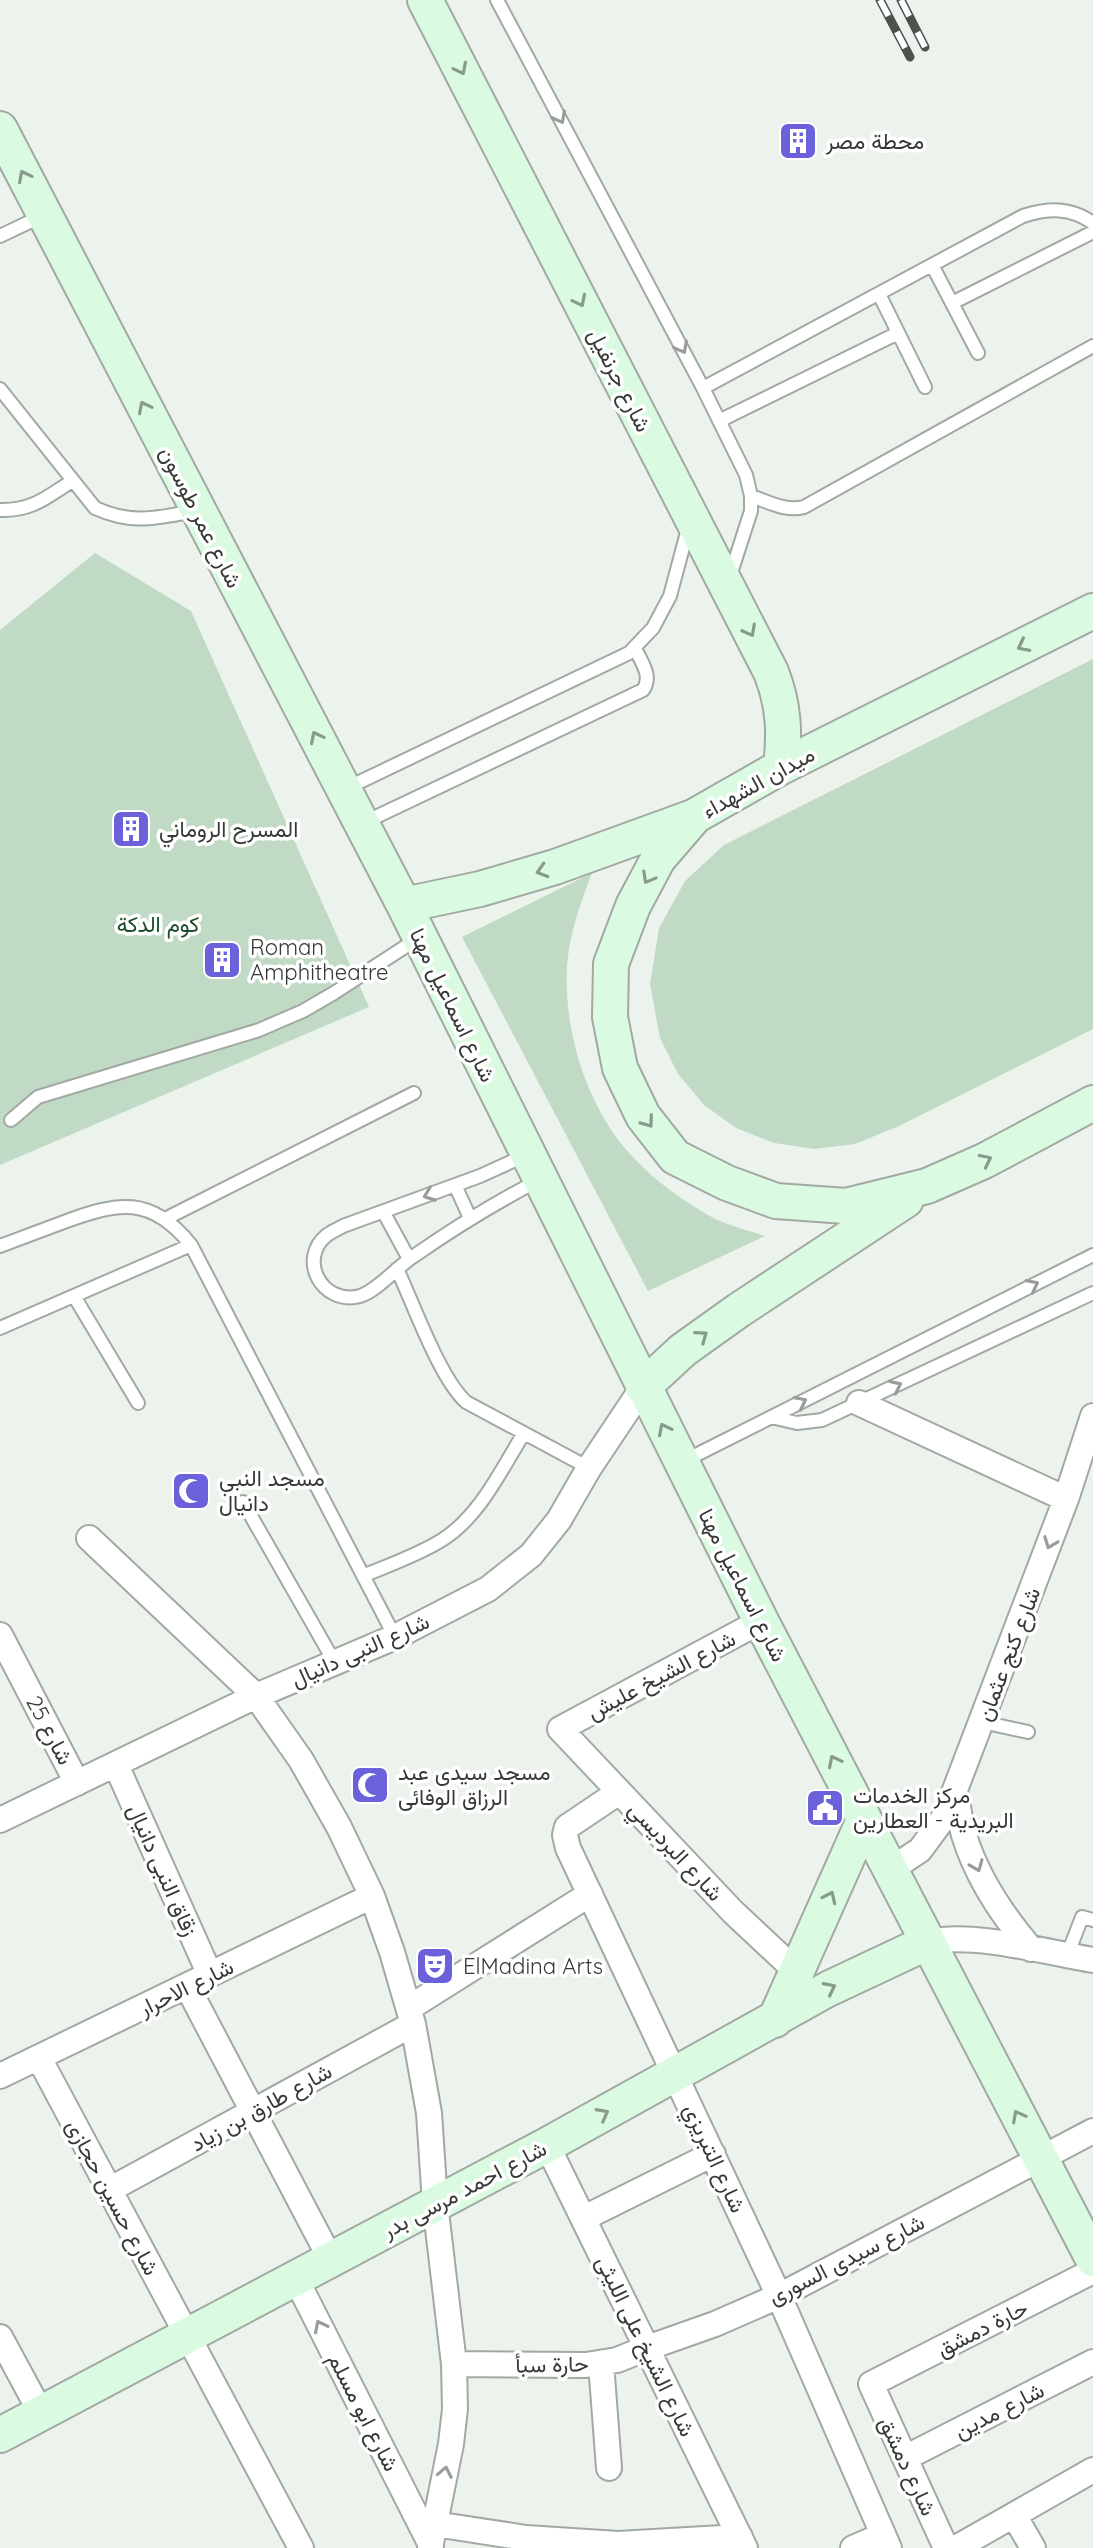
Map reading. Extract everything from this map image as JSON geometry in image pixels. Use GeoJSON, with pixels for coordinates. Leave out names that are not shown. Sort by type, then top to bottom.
{"type":"FeatureCollection","features":[{"type":"Feature","properties":{"kind":"main road","name":"شارع جرنفيل"},"geometry":{"type":"LineString","coordinates":[[425,0],[771,672],[780,696],[784,741],[781,767]]}},
{"type":"Feature","properties":{"kind":"main road","name":"شارع عمر طوسون"},"geometry":{"type":"LineString","coordinates":[[0,129],[404,905]]}},
{"type":"Feature","properties":{"kind":"main road","name":"ميدان الشهداء"},"geometry":{"type":"LineString","coordinates":[[1088,1111],[927,1186],[846,1206],[776,1201],[727,1183],[675,1157],[643,1116],[620,1068],[610,1017],[611,964],[633,906],[658,859],[695,816],[781,767],[1093,611]]}},
{"type":"Feature","properties":{"kind":"main road"},"geometry":{"type":"LineString","coordinates":[[404,905],[480,889],[555,867],[695,816]]}},
{"type":"Feature","properties":{"kind":"main road","name":"شارع اسماعيل مهنا"},"geometry":{"type":"LineString","coordinates":[[404,905],[761,1621],[1091,2255]]}},
{"type":"Feature","properties":{"kind":"main road"},"geometry":{"type":"LineString","coordinates":[[643,1387],[683,1350],[739,1310],[927,1186]]}},
{"type":"Feature","properties":{"kind":"main road"},"geometry":{"type":"LineString","coordinates":[[775,2020],[864,1820]]}},
{"type":"Feature","properties":{"kind":"main road","name":"شارع احمد مرسى بدر"},"geometry":{"type":"LineString","coordinates":[[0,2435],[547,2145],[828,1989],[928,1942]]}},
{"type":"Feature","properties":{"kind":"street","name":"شارع النبى دانيال"},"geometry":{"type":"LineString","coordinates":[[0,1820],[256,1696],[395,1637],[488,1589],[531,1555],[559,1520],[589,1468],[643,1387]]}},
{"type":"Feature","properties":{"kind":"street"},"geometry":{"type":"LineString","coordinates":[[859,1403],[1066,1499]]}},
{"type":"Feature","properties":{"kind":"street","name":"شارع كنج عثمان"},"geometry":{"type":"LineString","coordinates":[[890,1870],[920,1850],[945,1816],[1066,1499],[1093,1416]]}},
{"type":"Feature","properties":{"kind":"street"},"geometry":{"type":"LineString","coordinates":[[89,1538],[256,1696],[301,1760],[339,1827],[372,1896],[392,1952],[411,2016],[429,2113],[435,2203],[454,2364],[455,2409],[432,2539],[526,2538],[618,2546],[742,2543]]}},
{"type":"Feature","properties":{"kind":"street","name":"شارع الشيخ عليش"},"geometry":{"type":"LineString","coordinates":[[560,1729],[761,1621]]}},
{"type":"Feature","properties":{"kind":"street","name":"شارع 25"},"geometry":{"type":"LineString","coordinates":[[0,1635],[77,1783]]}},
{"type":"Feature","properties":{"kind":"street","name":"شارع البرديسي"},"geometry":{"type":"LineString","coordinates":[[560,1729],[733,1912],[795,1970]]}},
{"type":"Feature","properties":{"kind":"street","name":"زقاق النبى دانيال"},"geometry":{"type":"LineString","coordinates":[[116,1765],[210,1975]]}},
{"type":"Feature","properties":{"kind":"street"},"geometry":{"type":"LineString","coordinates":[[955,1791],[964,1835],[980,1876],[1003,1915],[1031,1949]]}},
{"type":"Feature","properties":{"kind":"street","name":"شارع التبريزي"},"geometry":{"type":"LineString","coordinates":[[619,1792],[567,1827],[568,1848],[779,2296],[886,2541]]}},
{"type":"Feature","properties":{"kind":"street","name":"شارع طارق بن زياد"},"geometry":{"type":"LineString","coordinates":[[109,2190],[253,2111],[411,2016],[590,1894]]}},
{"type":"Feature","properties":{"kind":"street","name":"شارع الاحرار"},"geometry":{"type":"LineString","coordinates":[[0,2076],[372,1896]]}},
{"type":"Feature","properties":{"kind":"street"},"geometry":{"type":"LineString","coordinates":[[928,1942],[956,1938],[1093,1961]]}},
{"type":"Feature","properties":{"kind":"street"},"geometry":{"type":"LineString","coordinates":[[187,1986],[331,2260]]}},
{"type":"Feature","properties":{"kind":"street","name":"شارع حسين حجازى"},"geometry":{"type":"LineString","coordinates":[[39,2058],[301,2548]]}},
{"type":"Feature","properties":{"kind":"street","name":"شارع سيدى السورى"},"geometry":{"type":"LineString","coordinates":[[647,2348],[715,2324],[779,2296],[1093,2131]]}},
{"type":"Feature","properties":{"kind":"street","name":"شارع الشيخ على الليثى"},"geometry":{"type":"LineString","coordinates":[[547,2145],[742,2543]]}},
{"type":"Feature","properties":{"kind":"street"},"geometry":{"type":"LineString","coordinates":[[584,2218],[713,2154]]}},
{"type":"Feature","properties":{"kind":"street","name":"حارة دمشق"},"geometry":{"type":"LineString","coordinates":[[871,2384],[1091,2255]]}},
{"type":"Feature","properties":{"kind":"street","name":"شارع ابو مسلم"},"geometry":{"type":"LineString","coordinates":[[296,2279],[432,2539]]}},
{"type":"Feature","properties":{"kind":"street"},"geometry":{"type":"LineString","coordinates":[[0,2337],[41,2413]]}},
{"type":"Feature","properties":{"kind":"street","name":"حارة سبأ"},"geometry":{"type":"LineString","coordinates":[[454,2364],[586,2365],[647,2348]]}},
{"type":"Feature","properties":{"kind":"street","name":"شارع مدين"},"geometry":{"type":"LineString","coordinates":[[905,2458],[1093,2362]]}},
{"type":"Feature","properties":{"kind":"street"},"geometry":{"type":"LineString","coordinates":[[601,2363],[609,2468]]}},
{"type":"Feature","properties":{"kind":"street","name":"شارع دمشق"},"geometry":{"type":"LineString","coordinates":[[871,2384],[946,2548]]}},
{"type":"Feature","properties":{"kind":"street"},"geometry":{"type":"LineString","coordinates":[[956,2548],[1093,2470]]}},
{"type":"Feature","properties":{"kind":"street"},"geometry":{"type":"LineString","coordinates":[[1014,2515],[1033,2548]]}},
{"type":"Feature","properties":{"kind":"street"},"geometry":{"type":"LineString","coordinates":[[853,2548],[886,2541]]}},
{"type":"Feature","properties":{"kind":"lane"},"geometry":{"type":"LineString","coordinates":[[497,0],[746,475],[751,511],[726,587]]}},
{"type":"Feature","properties":{"kind":"lane"},"geometry":{"type":"LineString","coordinates":[[703,388],[1023,216],[1044,210],[1064,210],[1093,223]]}},
{"type":"Feature","properties":{"kind":"lane"},"geometry":{"type":"LineString","coordinates":[[0,236],[44,215]]}},
{"type":"Feature","properties":{"kind":"lane"},"geometry":{"type":"LineString","coordinates":[[952,303],[1093,232]]}},
{"type":"Feature","properties":{"kind":"lane"},"geometry":{"type":"LineString","coordinates":[[932,265],[978,353]]}},
{"type":"Feature","properties":{"kind":"lane"},"geometry":{"type":"LineString","coordinates":[[879,294],[925,387]]}},
{"type":"Feature","properties":{"kind":"lane"},"geometry":{"type":"LineString","coordinates":[[719,421],[898,333]]}},
{"type":"Feature","properties":{"kind":"lane"},"geometry":{"type":"LineString","coordinates":[[751,496],[786,508],[804,507],[1093,346]]}},
{"type":"Feature","properties":{"kind":"lane"},"geometry":{"type":"LineString","coordinates":[[0,389],[95,508],[130,520],[198,511]]}},
{"type":"Feature","properties":{"kind":"lane"},"geometry":{"type":"LineString","coordinates":[[0,510],[18,511],[37,504],[72,481]]}},
{"type":"Feature","properties":{"kind":"lane"},"geometry":{"type":"LineString","coordinates":[[343,790],[629,653],[653,628],[670,596],[691,518]]}},
{"type":"Feature","properties":{"kind":"lane"},"geometry":{"type":"LineString","coordinates":[[361,824],[643,690],[648,684],[648,675],[635,648]]}},
{"type":"Feature","properties":{"kind":"lane"},"geometry":{"type":"LineString","coordinates":[[11,1120],[38,1097],[259,1030],[303,1011],[419,937]]}},
{"type":"Feature","properties":{"kind":"lane"},"geometry":{"type":"LineString","coordinates":[[165,1219],[414,1093]]}},
{"type":"Feature","properties":{"kind":"lane"},"geometry":{"type":"LineString","coordinates":[[534,1167],[362,1296],[342,1298],[325,1289],[315,1272],[315,1252],[326,1236],[343,1226],[455,1185],[534,1167]]}},
{"type":"Feature","properties":{"kind":"lane"},"geometry":{"type":"LineString","coordinates":[[455,1185],[470,1218]]}},
{"type":"Feature","properties":{"kind":"lane"},"geometry":{"type":"LineString","coordinates":[[0,1246],[98,1210],[121,1206],[144,1209],[179,1230],[191,1245],[395,1637]]}},
{"type":"Feature","properties":{"kind":"lane"},"geometry":{"type":"LineString","coordinates":[[384,1213],[409,1259]]}},
{"type":"Feature","properties":{"kind":"lane"},"geometry":{"type":"LineString","coordinates":[[0,1328],[191,1245]]}},
{"type":"Feature","properties":{"kind":"lane"},"geometry":{"type":"LineString","coordinates":[[681,1462],[1093,1255]]}},
{"type":"Feature","properties":{"kind":"lane"},"geometry":{"type":"LineString","coordinates":[[397,1269],[451,1386],[466,1402],[589,1468]]}},
{"type":"Feature","properties":{"kind":"lane"},"geometry":{"type":"LineString","coordinates":[[771,1417],[797,1423],[822,1420],[1093,1293]]}},
{"type":"Feature","properties":{"kind":"lane"},"geometry":{"type":"LineString","coordinates":[[74,1296],[138,1403]]}},
{"type":"Feature","properties":{"kind":"lane"},"geometry":{"type":"LineString","coordinates":[[363,1576],[442,1540],[463,1523],[480,1503],[524,1433]]}},
{"type":"Feature","properties":{"kind":"lane"},"geometry":{"type":"LineString","coordinates":[[243,1502],[335,1663]]}},
{"type":"Feature","properties":{"kind":"lane"},"geometry":{"type":"LineString","coordinates":[[982,1722],[1028,1732]]}},
{"type":"Feature","properties":{"kind":"lane"},"geometry":{"type":"LineString","coordinates":[[1067,1956],[1082,1917],[1093,1920]]}},
{"type":"Feature","properties":{"kind":"green space","name":"كوم الدكة"},"geometry":{"type":"Polygon","coordinates":[[[95,553],[191,611],[369,1007],[0,1165],[0,630],[95,553]]]}},
{"type":"Feature","properties":{"kind":"green space"},"geometry":{"type":"Polygon","coordinates":[[[1093,659],[1093,1029],[899,1126],[855,1144],[814,1149],[774,1143],[736,1128],[704,1105],[678,1074],[660,1038],[650,984],[659,928],[685,881],[724,845],[1093,659]]]}},
{"type":"Feature","properties":{"kind":"green space"},"geometry":{"type":"Polygon","coordinates":[[[592,873],[570,943],[567,990],[573,1038],[597,1106],[623,1146],[662,1184],[715,1219],[765,1236],[648,1291],[462,937],[592,873]]]}},
{"type":"Feature","properties":{"kind":"railway"},"geometry":{"type":"LineString","coordinates":[[880,0],[910,57]]}},
{"type":"Feature","properties":{"kind":"railway"},"geometry":{"type":"LineString","coordinates":[[901,0],[925,47]]}},
{"type":"Feature","properties":{"kind":"place","name":"محطة مصر"},"geometry":{"type":"Point","coordinates":[798,141]}},
{"type":"Feature","properties":{"kind":"place","name":"المسرح الروماني"},"geometry":{"type":"Point","coordinates":[131,829]}},
{"type":"Feature","properties":{"kind":"place","name":"Roman Amphitheatre"},"geometry":{"type":"Point","coordinates":[222,960]}},
{"type":"Feature","properties":{"kind":"place","name":"مسجد النبي دانيال"},"geometry":{"type":"Point","coordinates":[191,1491]}},
{"type":"Feature","properties":{"kind":"place","name":"مسجد سيدى عبد الرزاق الوفائى"},"geometry":{"type":"Point","coordinates":[370,1785]}},
{"type":"Feature","properties":{"kind":"place","name":"مركز الخدمات البريدية - العطارين"},"geometry":{"type":"Point","coordinates":[825,1808]}},
{"type":"Feature","properties":{"kind":"place","name":"ElMadina Arts"},"geometry":{"type":"Point","coordinates":[435,1966]}}]}
